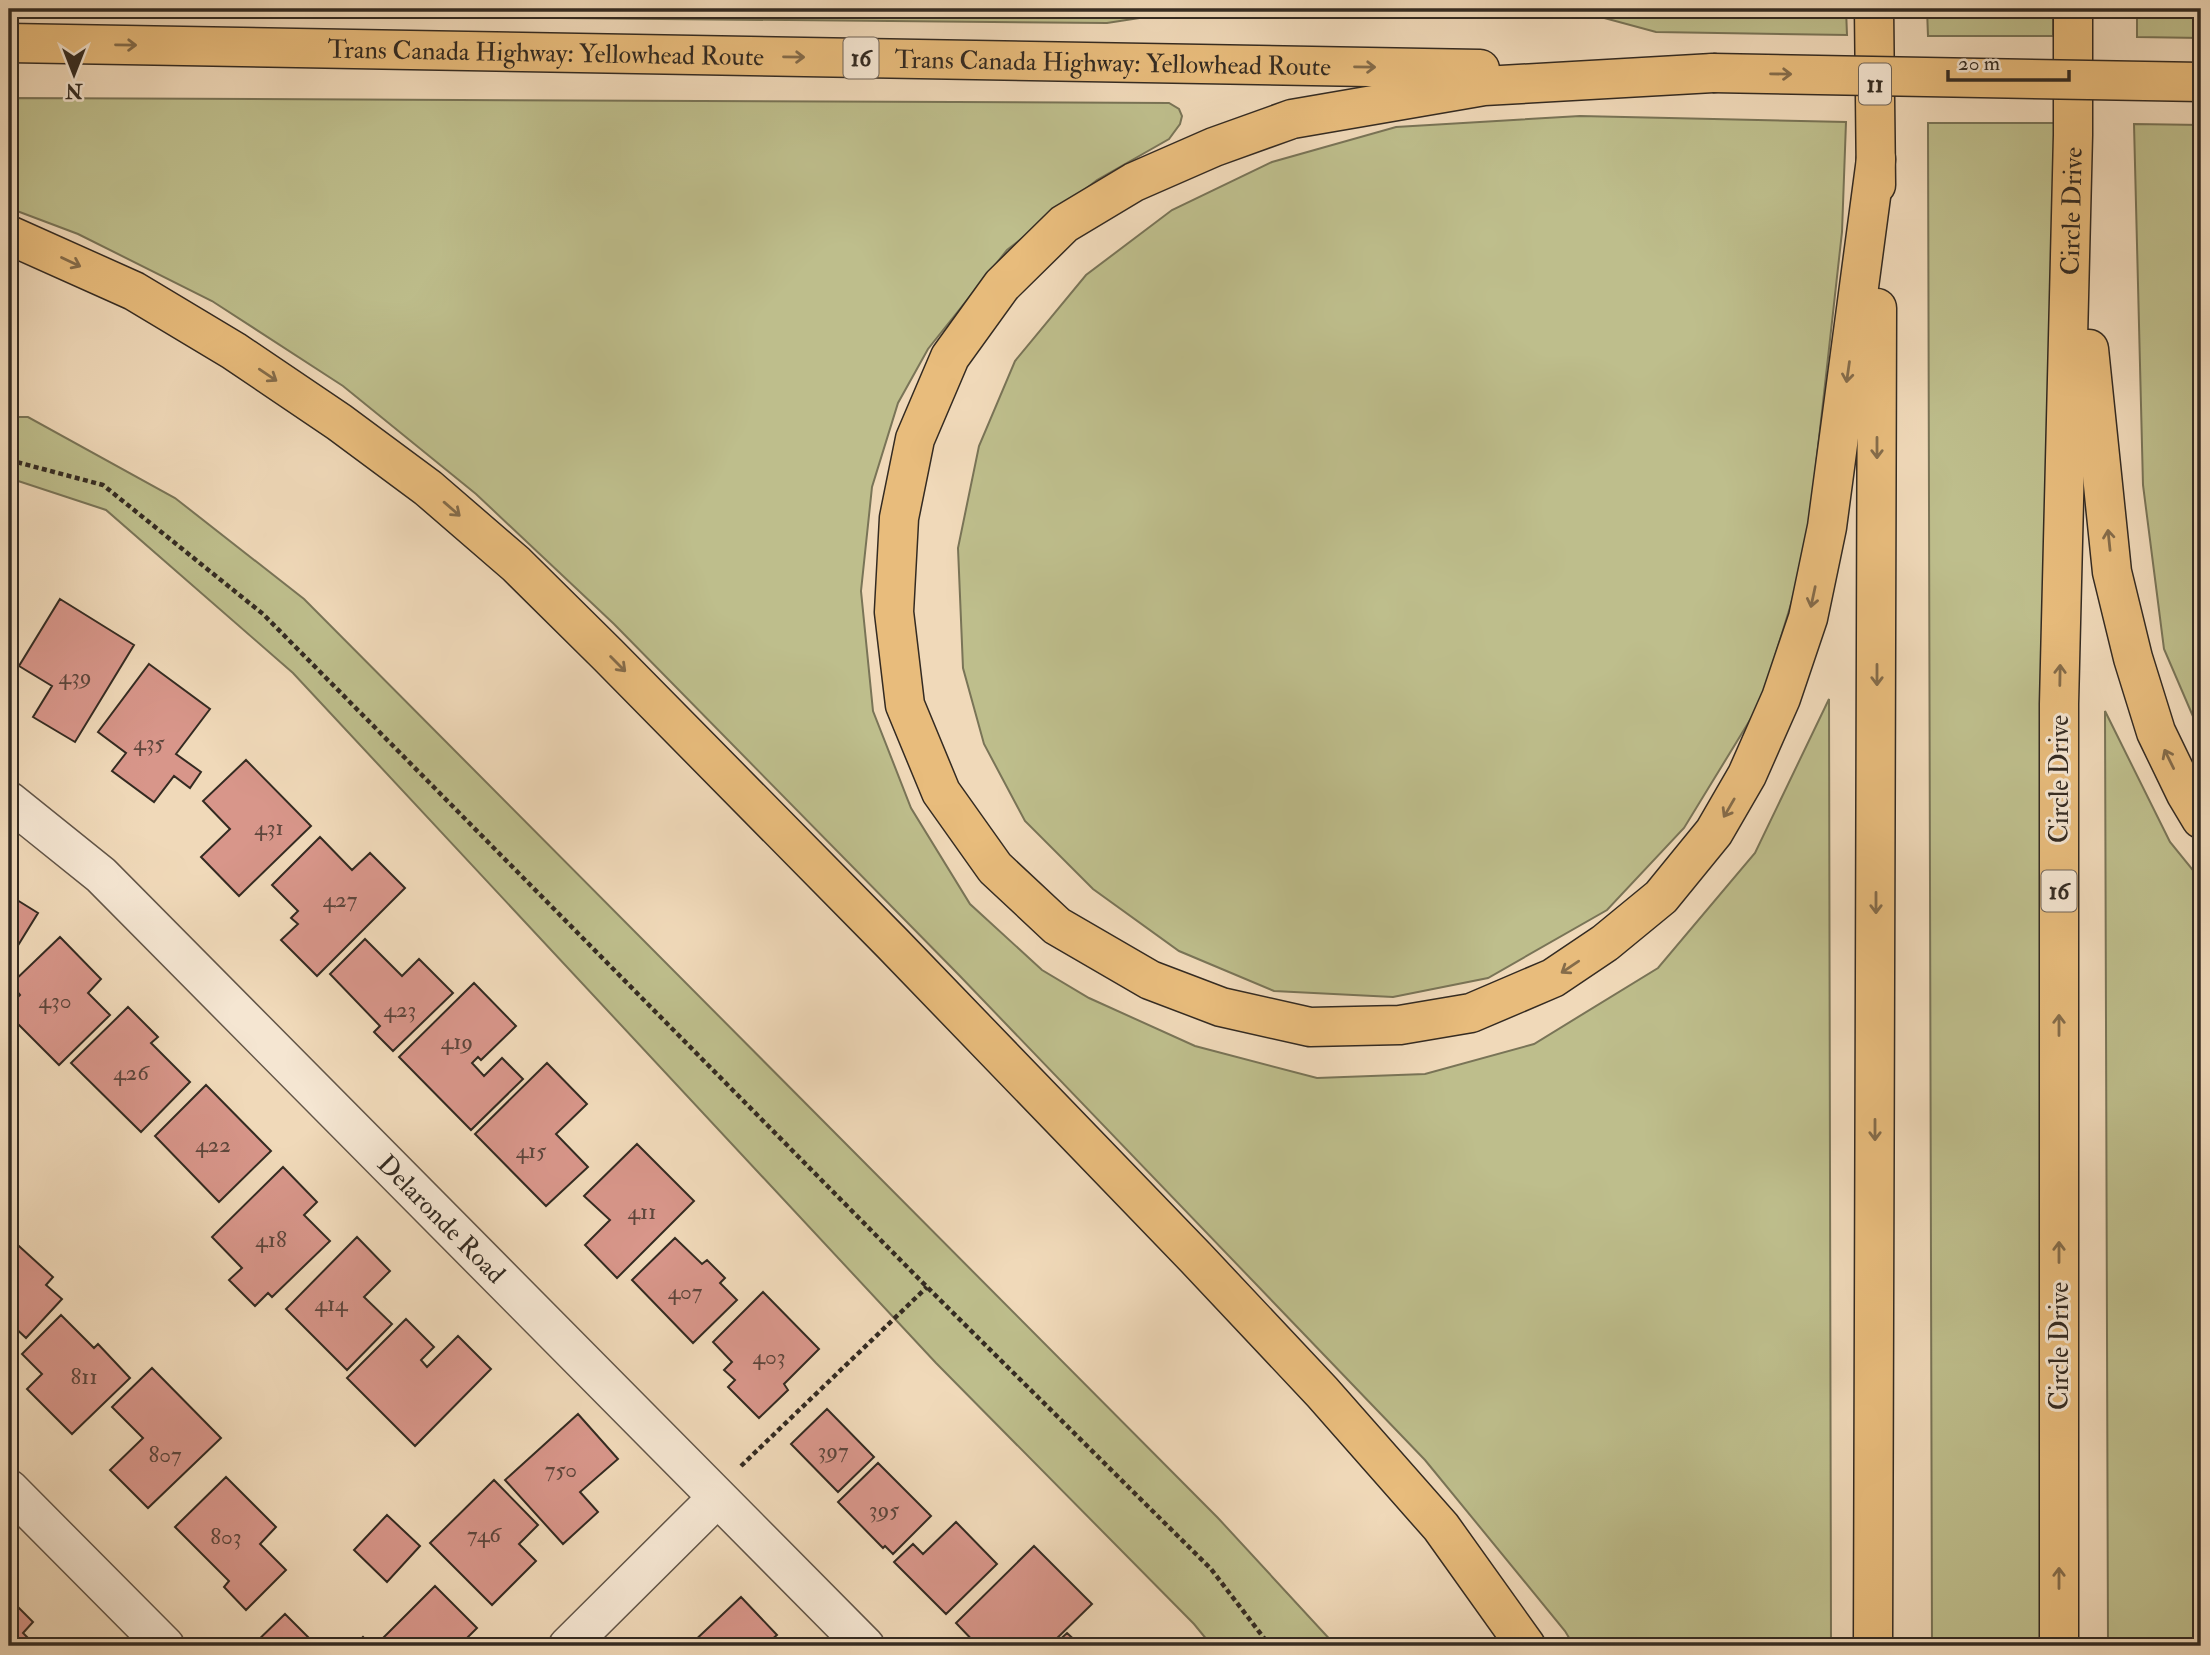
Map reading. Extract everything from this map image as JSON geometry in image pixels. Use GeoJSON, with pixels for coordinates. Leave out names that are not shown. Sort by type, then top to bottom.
{"type":"FeatureCollection","features":[{"type":"Feature","properties":{"kind":"highway","name":"11"},"geometry":{"type":"LineString","coordinates":[[1874,9],[1876,159]]}},
{"type":"Feature","properties":{"kind":"highway","name":"Circle Drive"},"geometry":{"type":"LineString","coordinates":[[2059,1646],[2059,704],[2073,135],[2073,9]]}},
{"type":"Feature","properties":{"kind":"highway","name":"Trans Canada Highway: Yellowhead Route"},"geometry":{"type":"LineString","coordinates":[[9,43],[1713,73]]}},
{"type":"Feature","properties":{"kind":"highway"},"geometry":{"type":"LineString","coordinates":[[1713,73],[1484,86],[1292,118],[1214,147],[1134,182],[1064,224],[1003,285],[950,357],[915,439],[899,519],[894,611],[905,705],[942,792],[995,869],[1057,926],[1150,980],[1222,1007],[1310,1027],[1400,1025],[1472,1013],[1553,978],[1605,943],[1661,897],[1714,832],[1747,775],[1781,698],[1808,618],[1828,527],[1876,159]]}},
{"type":"Feature","properties":{"kind":"highway","name":"16"},"geometry":{"type":"LineString","coordinates":[[1713,73],[2201,82]]}},
{"type":"Feature","properties":{"kind":"highway"},"geometry":{"type":"LineString","coordinates":[[2073,135],[2091,376],[2112,572],[2133,658],[2156,732],[2201,819]]}},
{"type":"Feature","properties":{"kind":"highway"},"geometry":{"type":"LineString","coordinates":[[1873,1646],[1876,159]]}},
{"type":"Feature","properties":{"kind":"highway"},"geometry":{"type":"LineString","coordinates":[[9,234],[134,291],[234,351],[339,422],[428,488],[516,564],[892,943],[1322,1392],[1441,1527],[1526,1646]]}},
{"type":"Feature","properties":{"kind":"street","name":"Delaronde Road"},"geometry":{"type":"LineString","coordinates":[[9,801],[102,874],[865,1646]]}},
{"type":"Feature","properties":{"kind":"street"},"geometry":{"type":"LineString","coordinates":[[9,1489],[165,1646]]}},
{"type":"Feature","properties":{"kind":"street"},"geometry":{"type":"LineString","coordinates":[[568,1646],[717,1498]]}},
{"type":"Feature","properties":{"kind":"path"},"geometry":{"type":"LineString","coordinates":[[9,460],[103,485],[264,614],[927,1287],[1211,1569],[1270,1646]]}},
{"type":"Feature","properties":{"kind":"path"},"geometry":{"type":"LineString","coordinates":[[743,1463],[927,1287]]}},
{"type":"Feature","properties":{"kind":"green space"},"geometry":{"type":"Polygon","coordinates":[[[9,9],[1198,9],[1107,23],[9,13],[9,9]]]}},
{"type":"Feature","properties":{"kind":"green space"},"geometry":{"type":"Polygon","coordinates":[[[1571,9],[1846,9],[1847,35],[1656,32],[1571,9]]]}},
{"type":"Feature","properties":{"kind":"green space"},"geometry":{"type":"Polygon","coordinates":[[[1927,9],[2053,9],[2053,36],[1928,36],[1927,9]]]}},
{"type":"Feature","properties":{"kind":"green space"},"geometry":{"type":"Polygon","coordinates":[[[2137,9],[2201,9],[2201,38],[2137,37],[2137,9]]]}},
{"type":"Feature","properties":{"kind":"green space"},"geometry":{"type":"Polygon","coordinates":[[[9,98],[1169,103],[1179,109],[1182,116],[1180,124],[1169,139],[1097,180],[1007,250],[928,349],[898,403],[872,487],[861,591],[873,711],[911,808],[970,904],[1042,970],[1089,998],[1195,1046],[1317,1078],[1425,1074],[1534,1044],[1658,968],[1755,853],[1829,699],[1831,1646],[1574,1646],[1565,1631],[1425,1460],[958,974],[614,624],[476,494],[343,386],[212,301],[78,234],[9,208],[9,98]]]}},
{"type":"Feature","properties":{"kind":"green space"},"geometry":{"type":"Polygon","coordinates":[[[1580,116],[1846,122],[1842,232],[1806,555],[1761,702],[1684,828],[1607,910],[1488,978],[1393,997],[1274,991],[1179,951],[1093,889],[1025,821],[984,744],[963,668],[958,548],[979,446],[1015,361],[1086,275],[1172,210],[1272,162],[1396,127],[1580,116]]]}},
{"type":"Feature","properties":{"kind":"green space"},"geometry":{"type":"Polygon","coordinates":[[[1928,123],[2055,123],[2047,1646],[1932,1646],[1928,123]]]}},
{"type":"Feature","properties":{"kind":"green space"},"geometry":{"type":"Polygon","coordinates":[[[2134,124],[2201,125],[2201,735],[2164,649],[2143,485],[2134,124]]]}},
{"type":"Feature","properties":{"kind":"green space"},"geometry":{"type":"Polygon","coordinates":[[[9,417],[28,417],[175,498],[304,599],[1218,1518],[1336,1646],[1212,1646],[1194,1624],[936,1363],[293,673],[106,510],[9,478],[9,417]]]}},
{"type":"Feature","properties":{"kind":"green space"},"geometry":{"type":"Polygon","coordinates":[[[2105,711],[2170,842],[2201,880],[2201,1646],[2108,1646],[2105,711]]]}},
{"type":"Feature","properties":{"kind":"building"},"geometry":{"type":"Polygon","coordinates":[[[60,599],[134,645],[75,742],[33,717],[52,686],[19,666],[60,599]]]}},
{"type":"Feature","properties":{"kind":"building"},"geometry":{"type":"Polygon","coordinates":[[[149,664],[210,709],[176,754],[201,772],[190,788],[174,776],[154,802],[112,771],[126,753],[98,732],[149,664]]]}},
{"type":"Feature","properties":{"kind":"building"},"geometry":{"type":"Polygon","coordinates":[[[246,760],[311,826],[239,896],[201,857],[230,829],[203,801],[246,760]]]}},
{"type":"Feature","properties":{"kind":"building"},"geometry":{"type":"Polygon","coordinates":[[[320,837],[352,870],[370,853],[405,888],[317,976],[281,940],[298,924],[291,918],[298,911],[272,885],[320,837]]]}},
{"type":"Feature","properties":{"kind":"building"},"geometry":{"type":"Polygon","coordinates":[[[9,895],[38,913],[9,960],[9,895]]]}},
{"type":"Feature","properties":{"kind":"building"},"geometry":{"type":"Polygon","coordinates":[[[60,937],[101,979],[88,993],[110,1015],[59,1065],[9,1015],[9,1006],[20,995],[11,984],[60,937]]]}},
{"type":"Feature","properties":{"kind":"building"},"geometry":{"type":"Polygon","coordinates":[[[365,939],[402,976],[419,959],[453,993],[393,1051],[374,1032],[380,1026],[330,974],[365,939]]]}},
{"type":"Feature","properties":{"kind":"building"},"geometry":{"type":"Polygon","coordinates":[[[474,983],[516,1026],[481,1060],[478,1057],[472,1063],[484,1076],[502,1058],[523,1079],[471,1130],[399,1057],[474,983]]]}},
{"type":"Feature","properties":{"kind":"building"},"geometry":{"type":"Polygon","coordinates":[[[128,1007],[158,1037],[151,1043],[190,1082],[141,1132],[71,1063],[128,1007]]]}},
{"type":"Feature","properties":{"kind":"building"},"geometry":{"type":"Polygon","coordinates":[[[547,1063],[587,1104],[556,1134],[588,1167],[546,1206],[475,1134],[547,1063]]]}},
{"type":"Feature","properties":{"kind":"building"},"geometry":{"type":"Polygon","coordinates":[[[206,1085],[271,1151],[219,1202],[155,1136],[206,1085]]]}},
{"type":"Feature","properties":{"kind":"building"},"geometry":{"type":"Polygon","coordinates":[[[637,1144],[694,1201],[617,1278],[585,1245],[610,1220],[584,1196],[637,1144]]]}},
{"type":"Feature","properties":{"kind":"building"},"geometry":{"type":"Polygon","coordinates":[[[283,1167],[317,1202],[304,1215],[330,1241],[272,1297],[268,1293],[255,1306],[229,1280],[242,1268],[212,1237],[283,1167]]]}},
{"type":"Feature","properties":{"kind":"building"},"geometry":{"type":"Polygon","coordinates":[[[9,1237],[53,1277],[46,1285],[62,1299],[26,1338],[9,1322],[9,1237]]]}},
{"type":"Feature","properties":{"kind":"building"},"geometry":{"type":"Polygon","coordinates":[[[357,1237],[390,1271],[364,1297],[392,1324],[347,1370],[286,1309],[357,1237]]]}},
{"type":"Feature","properties":{"kind":"building"},"geometry":{"type":"Polygon","coordinates":[[[675,1238],[702,1264],[707,1260],[725,1278],[720,1283],[737,1300],[693,1343],[632,1280],[675,1238]]]}},
{"type":"Feature","properties":{"kind":"building"},"geometry":{"type":"Polygon","coordinates":[[[763,1292],[819,1349],[784,1384],[788,1390],[759,1418],[728,1387],[735,1380],[724,1370],[732,1362],[713,1342],[763,1292]]]}},
{"type":"Feature","properties":{"kind":"building"},"geometry":{"type":"Polygon","coordinates":[[[61,1315],[94,1348],[98,1344],[130,1378],[72,1434],[27,1389],[42,1374],[22,1354],[61,1315]]]}},
{"type":"Feature","properties":{"kind":"building"},"geometry":{"type":"Polygon","coordinates":[[[406,1319],[434,1347],[421,1360],[427,1367],[458,1336],[491,1369],[415,1446],[347,1378],[406,1319]]]}},
{"type":"Feature","properties":{"kind":"building"},"geometry":{"type":"Polygon","coordinates":[[[152,1368],[221,1438],[148,1508],[110,1470],[143,1438],[112,1407],[152,1368]]]}},
{"type":"Feature","properties":{"kind":"building"},"geometry":{"type":"Polygon","coordinates":[[[827,1409],[874,1457],[838,1492],[791,1444],[827,1409]]]}},
{"type":"Feature","properties":{"kind":"building"},"geometry":{"type":"Polygon","coordinates":[[[578,1414],[618,1459],[580,1492],[598,1512],[563,1544],[505,1480],[578,1414]]]}},
{"type":"Feature","properties":{"kind":"building"},"geometry":{"type":"Polygon","coordinates":[[[878,1463],[931,1516],[893,1554],[885,1546],[883,1548],[838,1502],[878,1463]]]}},
{"type":"Feature","properties":{"kind":"building"},"geometry":{"type":"Polygon","coordinates":[[[226,1477],[276,1527],[260,1544],[286,1570],[246,1610],[224,1587],[229,1581],[175,1527],[226,1477]]]}},
{"type":"Feature","properties":{"kind":"building"},"geometry":{"type":"Polygon","coordinates":[[[494,1480],[538,1525],[519,1544],[536,1561],[492,1605],[430,1543],[494,1480]]]}},
{"type":"Feature","properties":{"kind":"building"},"geometry":{"type":"Polygon","coordinates":[[[387,1515],[420,1546],[387,1582],[354,1550],[387,1515]]]}},
{"type":"Feature","properties":{"kind":"building"},"geometry":{"type":"Polygon","coordinates":[[[956,1522],[997,1564],[946,1614],[894,1562],[913,1544],[923,1554],[956,1522]]]}},
{"type":"Feature","properties":{"kind":"building"},"geometry":{"type":"Polygon","coordinates":[[[1034,1546],[1092,1604],[1049,1646],[978,1646],[956,1623],[1034,1546]]]}},
{"type":"Feature","properties":{"kind":"building"},"geometry":{"type":"Polygon","coordinates":[[[435,1586],[477,1628],[459,1646],[383,1646],[379,1642],[435,1586]]]}},
{"type":"Feature","properties":{"kind":"building"},"geometry":{"type":"Polygon","coordinates":[[[741,1597],[777,1635],[764,1646],[689,1646],[741,1597]]]}},
{"type":"Feature","properties":{"kind":"building"},"geometry":{"type":"Polygon","coordinates":[[[9,1598],[33,1622],[23,1633],[36,1646],[9,1646],[9,1598]]]}},
{"type":"Feature","properties":{"kind":"building"},"geometry":{"type":"Polygon","coordinates":[[[285,1614],[317,1646],[252,1646],[285,1614]]]}},
{"type":"Feature","properties":{"kind":"building"},"geometry":{"type":"Polygon","coordinates":[[[1067,1633],[1081,1646],[1053,1646],[1067,1633]]]}},
{"type":"Feature","properties":{"kind":"building"},"geometry":{"type":"Polygon","coordinates":[[[363,1637],[372,1646],[354,1646],[363,1637]]]}}]}
